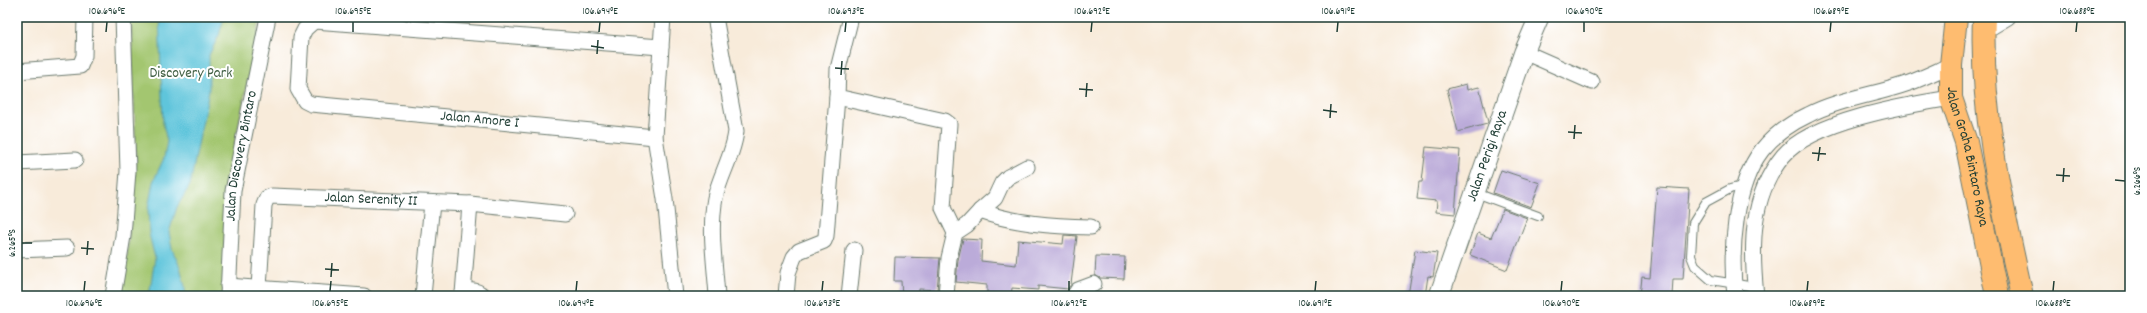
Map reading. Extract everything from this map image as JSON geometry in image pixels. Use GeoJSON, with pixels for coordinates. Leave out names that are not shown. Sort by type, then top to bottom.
{"type":"FeatureCollection","features":[{"type":"Feature","properties":{"kind":"main road","name":"Jalan Graha Bintaro Raya"},"geometry":{"type":"LineString","coordinates":[[1956,17],[1951,65],[1951,98],[1966,142],[1997,296]]}},
{"type":"Feature","properties":{"kind":"main road","name":"Jalan Graha Bintaro Raya"},"geometry":{"type":"LineString","coordinates":[[1984,25],[1986,96],[2006,221],[2022,296]]}},
{"type":"Feature","properties":{"kind":"street"},"geometry":{"type":"LineString","coordinates":[[17,71],[80,66],[84,56],[84,17]]}},
{"type":"Feature","properties":{"kind":"street"},"geometry":{"type":"LineString","coordinates":[[113,296],[123,236],[128,171],[123,17]]}},
{"type":"Feature","properties":{"kind":"street","name":"Jalan Discovery Bintaro"},"geometry":{"type":"LineString","coordinates":[[228,291],[233,191],[268,17]]}},
{"type":"Feature","properties":{"kind":"street"},"geometry":{"type":"LineString","coordinates":[[663,17],[655,137],[665,199],[675,296]]}},
{"type":"Feature","properties":{"kind":"street"},"geometry":{"type":"LineString","coordinates":[[716,17],[736,131],[735,141],[720,177],[713,217],[717,296]]}},
{"type":"Feature","properties":{"kind":"street"},"geometry":{"type":"LineString","coordinates":[[786,296],[788,273],[794,257],[799,251],[824,241],[826,236],[838,69],[851,17]]}},
{"type":"Feature","properties":{"kind":"street","name":"Jalan Perigi Raya"},"geometry":{"type":"LineString","coordinates":[[1439,296],[1524,52],[1539,17]]}},
{"type":"Feature","properties":{"kind":"street"},"geometry":{"type":"LineString","coordinates":[[1984,25],[2008,17]]}},
{"type":"Feature","properties":{"kind":"street"},"geometry":{"type":"LineString","coordinates":[[314,19],[661,47]]}},
{"type":"Feature","properties":{"kind":"street","name":"Jalan Amore I"},"geometry":{"type":"LineString","coordinates":[[314,19],[305,29],[301,37],[298,89],[305,101],[311,104],[340,108],[655,137]]}},
{"type":"Feature","properties":{"kind":"street"},"geometry":{"type":"LineString","coordinates":[[1524,52],[1592,82]]}},
{"type":"Feature","properties":{"kind":"street"},"geometry":{"type":"LineString","coordinates":[[1735,291],[1734,227],[1745,185],[1762,150],[1788,126],[1808,114],[1844,101],[1909,83],[1951,65]]}},
{"type":"Feature","properties":{"kind":"street"},"geometry":{"type":"LineString","coordinates":[[837,97],[945,121],[949,124],[943,208],[955,233],[949,258],[946,296]]}},
{"type":"Feature","properties":{"kind":"street"},"geometry":{"type":"LineString","coordinates":[[1756,292],[1753,252],[1757,208],[1769,177],[1781,159],[1804,139],[1836,125],[1914,104],[1951,98]]}},
{"type":"Feature","properties":{"kind":"street"},"geometry":{"type":"LineString","coordinates":[[1762,150],[1781,159]]}},
{"type":"Feature","properties":{"kind":"street"},"geometry":{"type":"LineString","coordinates":[[17,162],[75,160]]}},
{"type":"Feature","properties":{"kind":"street"},"geometry":{"type":"LineString","coordinates":[[955,233],[967,225],[995,198],[1002,183],[1008,177],[1027,168]]}},
{"type":"Feature","properties":{"kind":"street","name":"Jalan Serenity II"},"geometry":{"type":"LineString","coordinates":[[259,288],[264,205],[267,198],[272,196],[470,204],[565,214]]}},
{"type":"Feature","properties":{"kind":"street"},"geometry":{"type":"LineString","coordinates":[[423,296],[432,203]]}},
{"type":"Feature","properties":{"kind":"street"},"geometry":{"type":"LineString","coordinates":[[470,204],[462,295],[473,290],[483,296]]}},
{"type":"Feature","properties":{"kind":"street"},"geometry":{"type":"LineString","coordinates":[[980,211],[1000,218],[1047,226],[1091,227]]}},
{"type":"Feature","properties":{"kind":"street"},"geometry":{"type":"LineString","coordinates":[[17,250],[67,248]]}},
{"type":"Feature","properties":{"kind":"street"},"geometry":{"type":"LineString","coordinates":[[849,296],[854,250]]}},
{"type":"Feature","properties":{"kind":"street"},"geometry":{"type":"LineString","coordinates":[[1074,296],[1078,290],[1094,284]]}},
{"type":"Feature","properties":{"kind":"street"},"geometry":{"type":"LineString","coordinates":[[228,291],[259,288],[280,293],[364,296]]}},
{"type":"Feature","properties":{"kind":"lane"},"geometry":{"type":"LineString","coordinates":[[1745,185],[1730,189],[1706,202],[1693,223],[1691,256],[1695,266],[1710,280],[1735,291],[1756,292]]}},
{"type":"Feature","properties":{"kind":"lane"},"geometry":{"type":"LineString","coordinates":[[1476,193],[1538,216]]}},
{"type":"Feature","properties":{"kind":"green space","name":"Discovery Park"},"geometry":{"type":"Polygon","coordinates":[[[131,17],[261,17],[225,191],[224,296],[119,296],[125,276],[136,159],[131,17]]]}},
{"type":"Feature","properties":{"kind":"water"},"geometry":{"type":"Polygon","coordinates":[[[159,17],[224,17],[219,35],[209,55],[209,90],[190,185],[177,207],[169,232],[172,249],[180,267],[185,287],[185,296],[149,296],[155,258],[149,234],[148,209],[153,182],[164,158],[167,141],[163,124],[159,17]]]}},
{"type":"Feature","properties":{"kind":"building"},"geometry":{"type":"Polygon","coordinates":[[[1466,84],[1467,90],[1479,87],[1488,122],[1487,124],[1458,132],[1447,89],[1466,84]]]}},
{"type":"Feature","properties":{"kind":"building"},"geometry":{"type":"Polygon","coordinates":[[[1426,147],[1460,150],[1455,214],[1436,212],[1437,201],[1417,199],[1419,182],[1422,182],[1426,147]]]}},
{"type":"Feature","properties":{"kind":"building"},"geometry":{"type":"Polygon","coordinates":[[[1501,170],[1540,183],[1531,207],[1493,193],[1501,170]]]}},
{"type":"Feature","properties":{"kind":"building"},"geometry":{"type":"Polygon","coordinates":[[[1657,187],[1689,189],[1683,279],[1673,279],[1672,296],[1640,296],[1642,277],[1650,278],[1657,187]]]}},
{"type":"Feature","properties":{"kind":"building"},"geometry":{"type":"Polygon","coordinates":[[[1503,209],[1527,218],[1507,270],[1470,255],[1478,233],[1491,238],[1503,209]]]}},
{"type":"Feature","properties":{"kind":"building"},"geometry":{"type":"Polygon","coordinates":[[[1064,235],[1077,236],[1071,284],[1068,289],[1038,286],[1038,290],[1012,288],[1011,296],[987,296],[987,285],[956,282],[958,260],[963,239],[982,240],[981,261],[1016,265],[1018,240],[1063,244],[1064,235]]]}},
{"type":"Feature","properties":{"kind":"building"},"geometry":{"type":"Polygon","coordinates":[[[1415,250],[1437,253],[1433,277],[1428,276],[1425,296],[1408,296],[1415,250]]]}},
{"type":"Feature","properties":{"kind":"building"},"geometry":{"type":"Polygon","coordinates":[[[1096,256],[1125,257],[1124,279],[1100,278],[1095,275],[1096,256]]]}},
{"type":"Feature","properties":{"kind":"building"},"geometry":{"type":"Polygon","coordinates":[[[895,257],[940,258],[937,290],[919,289],[919,296],[902,296],[901,281],[894,281],[895,257]]]}}]}
